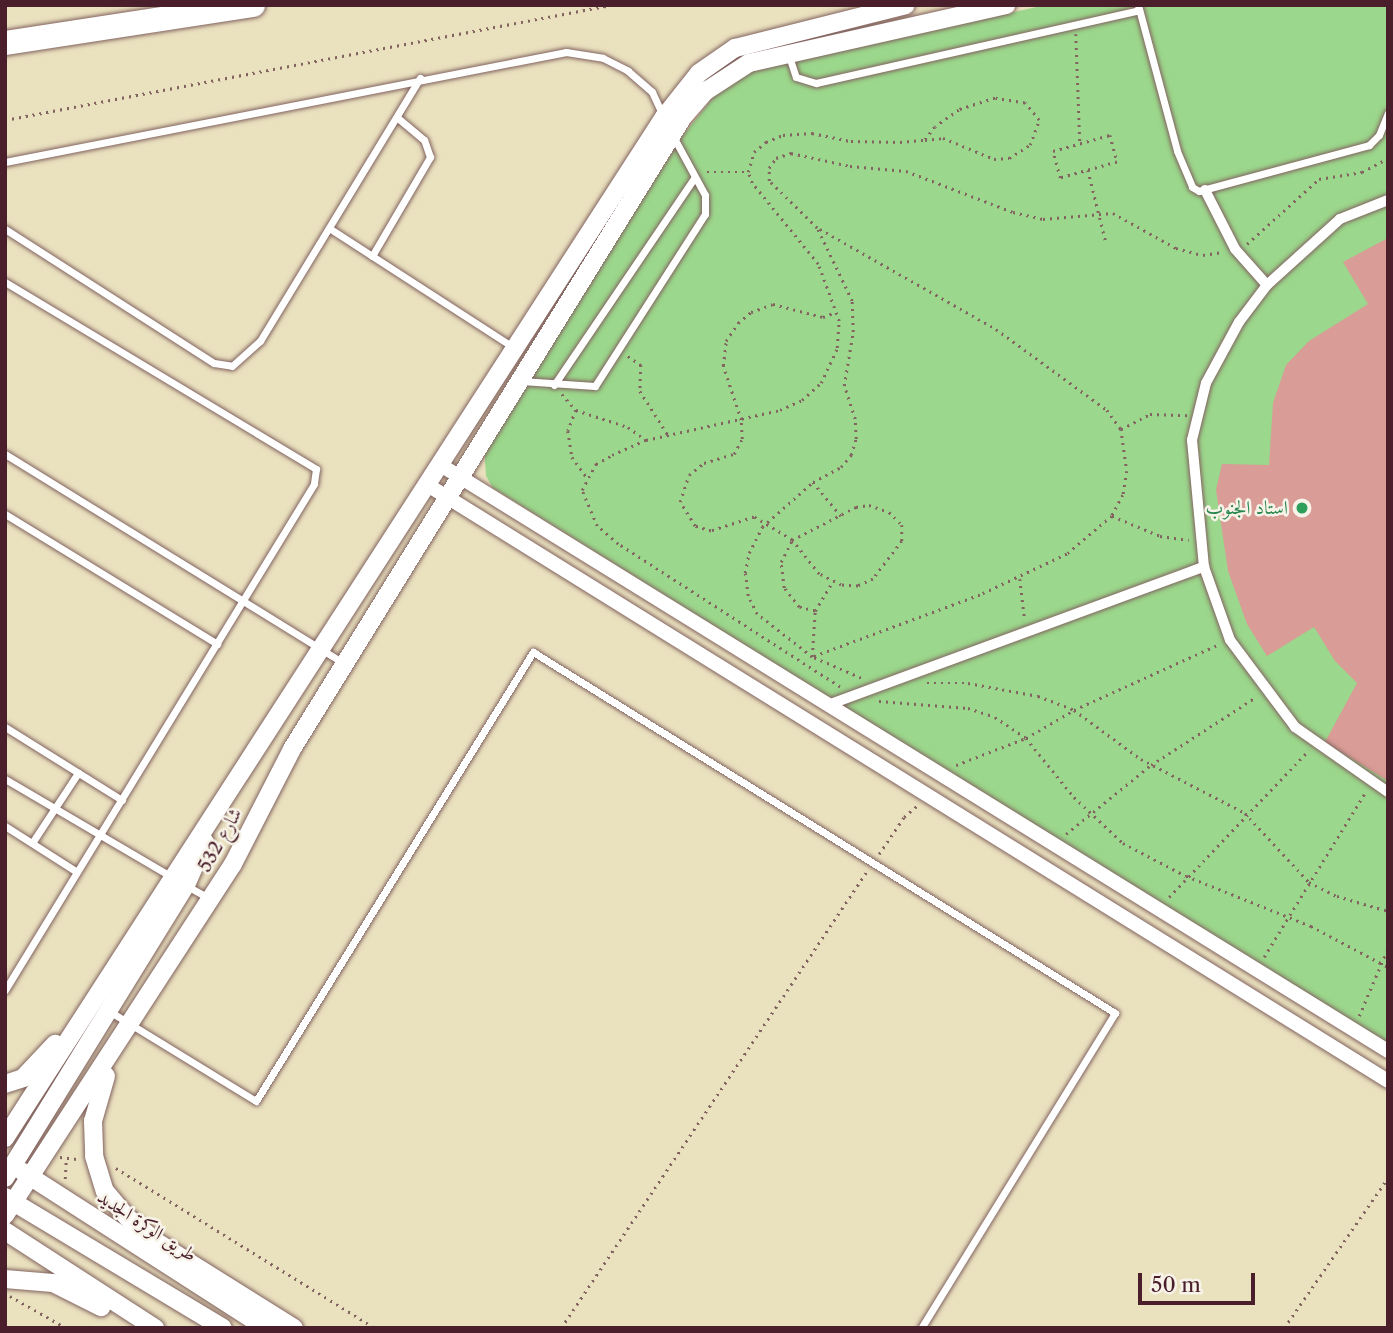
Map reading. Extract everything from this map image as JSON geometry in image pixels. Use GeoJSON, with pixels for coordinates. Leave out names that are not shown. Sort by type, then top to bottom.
{"type":"FeatureCollection","features":[{"type":"Feature","properties":{"kind":"highway"},"geometry":{"type":"LineString","coordinates":[[5,43],[253,5]]}},
{"type":"Feature","properties":{"kind":"street","name":"شارع 532"},"geometry":{"type":"LineString","coordinates":[[5,1139],[664,117],[716,59],[751,41],[906,5]]}},
{"type":"Feature","properties":{"kind":"street","name":"شارع 532"},"geometry":{"type":"LineString","coordinates":[[5,1215],[11,1199],[31,1178],[117,1049],[211,899],[344,663],[672,135],[706,91],[724,76],[749,63],[1007,5]]}},
{"type":"Feature","properties":{"kind":"street"},"geometry":{"type":"LineString","coordinates":[[1205,191],[1235,249],[1267,285]]}},
{"type":"Feature","properties":{"kind":"street"},"geometry":{"type":"LineString","coordinates":[[1388,200],[1340,219],[1267,285],[1239,322],[1206,383],[1192,440],[1204,567],[1230,639],[1265,691],[1316,743],[1371,784],[1388,792]]}},
{"type":"Feature","properties":{"kind":"street"},"geometry":{"type":"LineString","coordinates":[[439,464],[1388,1051]]}},
{"type":"Feature","properties":{"kind":"street"},"geometry":{"type":"LineString","coordinates":[[426,484],[1388,1081]]}},
{"type":"Feature","properties":{"kind":"street"},"geometry":{"type":"LineString","coordinates":[[828,705],[1204,567]]}},
{"type":"Feature","properties":{"kind":"street"},"geometry":{"type":"LineString","coordinates":[[7,1172],[109,1011],[231,764],[262,738]]}},
{"type":"Feature","properties":{"kind":"street"},"geometry":{"type":"LineString","coordinates":[[5,1084],[23,1078],[45,1058],[174,879]]}},
{"type":"Feature","properties":{"kind":"street"},"geometry":{"type":"LineString","coordinates":[[117,1049],[93,1121],[94,1156],[105,1191],[128,1218],[158,1243],[294,1328]]}},
{"type":"Feature","properties":{"kind":"street","name":"طريق الوكرة الجديد"},"geometry":{"type":"LineString","coordinates":[[7,1172],[31,1178],[266,1328]]}},
{"type":"Feature","properties":{"kind":"street"},"geometry":{"type":"LineString","coordinates":[[11,1199],[223,1328]]}},
{"type":"Feature","properties":{"kind":"street"},"geometry":{"type":"LineString","coordinates":[[5,1231],[155,1328]]}},
{"type":"Feature","properties":{"kind":"street"},"geometry":{"type":"LineString","coordinates":[[7,1279],[53,1283],[133,1328]]}},
{"type":"Feature","properties":{"kind":"lane"},"geometry":{"type":"LineString","coordinates":[[784,34],[796,77],[816,83],[1138,8],[1177,151],[1192,187],[1205,191],[1368,145],[1379,135],[1388,113]]}},
{"type":"Feature","properties":{"kind":"lane"},"geometry":{"type":"LineString","coordinates":[[5,162],[420,78],[566,52],[603,58],[628,71],[652,92],[705,195],[705,214],[595,386],[520,381]]}},
{"type":"Feature","properties":{"kind":"lane"},"geometry":{"type":"LineString","coordinates":[[5,229],[214,363],[232,366],[260,341],[420,78]]}},
{"type":"Feature","properties":{"kind":"lane"},"geometry":{"type":"LineString","coordinates":[[372,256],[430,157],[424,140],[397,117]]}},
{"type":"Feature","properties":{"kind":"lane"},"geometry":{"type":"LineString","coordinates":[[554,385],[694,178]]}},
{"type":"Feature","properties":{"kind":"lane"},"geometry":{"type":"LineString","coordinates":[[329,228],[514,348]]}},
{"type":"Feature","properties":{"kind":"lane"},"geometry":{"type":"LineString","coordinates":[[5,282],[316,469],[314,485],[5,990]]}},
{"type":"Feature","properties":{"kind":"lane"},"geometry":{"type":"LineString","coordinates":[[5,454],[344,663]]}},
{"type":"Feature","properties":{"kind":"lane"},"geometry":{"type":"LineString","coordinates":[[5,514],[217,644]]}},
{"type":"Feature","properties":{"kind":"lane"},"geometry":{"type":"LineString","coordinates":[[109,1011],[256,1101],[533,652],[1115,1013],[921,1328]]}},
{"type":"Feature","properties":{"kind":"lane"},"geometry":{"type":"LineString","coordinates":[[5,727],[122,800]]}},
{"type":"Feature","properties":{"kind":"lane"},"geometry":{"type":"LineString","coordinates":[[32,843],[78,773]]}},
{"type":"Feature","properties":{"kind":"lane"},"geometry":{"type":"LineString","coordinates":[[5,779],[211,899]]}},
{"type":"Feature","properties":{"kind":"lane"},"geometry":{"type":"LineString","coordinates":[[5,826],[77,872]]}},
{"type":"Feature","properties":{"kind":"path"},"geometry":{"type":"LineString","coordinates":[[5,120],[611,5]]}},
{"type":"Feature","properties":{"kind":"path"},"geometry":{"type":"LineString","coordinates":[[1076,24],[1074,84],[1080,143]]}},
{"type":"Feature","properties":{"kind":"path"},"geometry":{"type":"LineString","coordinates":[[925,140],[935,127],[959,110],[995,98],[1025,103],[1039,120],[1030,145],[1009,158],[994,159],[943,138],[925,140],[851,141],[812,133],[783,135],[754,152],[748,172],[757,189],[818,264],[837,311],[837,348],[821,383],[802,400],[780,410],[646,440],[596,464],[586,476],[582,490],[585,506],[597,526],[819,677],[856,695],[887,703],[968,708],[995,717],[1027,738],[1090,811],[1123,843],[1186,876],[1289,916],[1388,967]]}},
{"type":"Feature","properties":{"kind":"path"},"geometry":{"type":"LineString","coordinates":[[1110,135],[1117,162],[1060,178],[1053,151],[1080,143],[1110,135]]}},
{"type":"Feature","properties":{"kind":"path"},"geometry":{"type":"LineString","coordinates":[[812,657],[1020,579],[1067,554],[1112,516],[1123,495],[1127,471],[1121,429],[1107,410],[996,330],[817,228],[769,181],[769,168],[776,158],[791,153],[850,166],[906,171],[1013,212],[1043,219],[1101,214],[1123,216],[1153,237],[1203,255],[1235,249],[1255,240],[1275,214],[1319,178],[1362,172],[1388,158]]}},
{"type":"Feature","properties":{"kind":"path"},"geometry":{"type":"LineString","coordinates":[[694,178],[712,169],[748,172]]}},
{"type":"Feature","properties":{"kind":"path"},"geometry":{"type":"LineString","coordinates":[[1088,170],[1106,242]]}},
{"type":"Feature","properties":{"kind":"path"},"geometry":{"type":"LineString","coordinates":[[817,228],[852,301],[853,331],[844,386],[855,419],[856,439],[851,455],[841,467],[813,482],[766,523],[749,553],[745,573],[748,596],[757,614],[812,657],[846,676],[888,683]]}},
{"type":"Feature","properties":{"kind":"path"},"geometry":{"type":"LineString","coordinates":[[815,611],[791,599],[780,576],[781,562],[792,540],[856,507],[880,508],[897,518],[905,535],[873,579],[858,586],[832,583],[792,540],[766,523],[750,516],[711,531],[695,526],[680,502],[689,475],[704,463],[734,454],[742,439],[741,420],[723,366],[726,341],[738,323],[751,312],[773,304],[823,317],[837,311]]}},
{"type":"Feature","properties":{"kind":"path"},"geometry":{"type":"LineString","coordinates":[[619,350],[641,365],[640,391],[668,436]]}},
{"type":"Feature","properties":{"kind":"path"},"geometry":{"type":"LineString","coordinates":[[554,385],[576,410],[628,427],[646,440]]}},
{"type":"Feature","properties":{"kind":"path"},"geometry":{"type":"LineString","coordinates":[[576,410],[568,431],[572,457],[586,476]]}},
{"type":"Feature","properties":{"kind":"path"},"geometry":{"type":"LineString","coordinates":[[1121,429],[1150,414],[1198,416]]}},
{"type":"Feature","properties":{"kind":"path"},"geometry":{"type":"LineString","coordinates":[[813,482],[841,516]]}},
{"type":"Feature","properties":{"kind":"path"},"geometry":{"type":"LineString","coordinates":[[1112,516],[1160,536],[1200,541]]}},
{"type":"Feature","properties":{"kind":"path"},"geometry":{"type":"LineString","coordinates":[[1020,579],[1026,632]]}},
{"type":"Feature","properties":{"kind":"path"},"geometry":{"type":"LineString","coordinates":[[812,657],[815,611],[832,583]]}},
{"type":"Feature","properties":{"kind":"path"},"geometry":{"type":"LineString","coordinates":[[944,777],[951,767],[1027,738],[1074,710],[1230,639]]}},
{"type":"Feature","properties":{"kind":"path"},"geometry":{"type":"LineString","coordinates":[[923,683],[968,683],[1038,696],[1074,710],[1151,765],[1245,813],[1309,882],[1337,896],[1388,911]]}},
{"type":"Feature","properties":{"kind":"path"},"geometry":{"type":"LineString","coordinates":[[1054,845],[1090,811],[1151,765],[1265,691]]}},
{"type":"Feature","properties":{"kind":"path"},"geometry":{"type":"LineString","coordinates":[[1159,910],[1186,876],[1245,813],[1316,743]]}},
{"type":"Feature","properties":{"kind":"path"},"geometry":{"type":"LineString","coordinates":[[1256,970],[1371,784]]}},
{"type":"Feature","properties":{"kind":"path"},"geometry":{"type":"LineString","coordinates":[[561,1328],[904,817],[929,797]]}},
{"type":"Feature","properties":{"kind":"path"},"geometry":{"type":"LineString","coordinates":[[1353,1029],[1388,948]]}},
{"type":"Feature","properties":{"kind":"path"},"geometry":{"type":"LineString","coordinates":[[49,1150],[66,1161],[94,1156],[158,1191],[375,1328]]}},
{"type":"Feature","properties":{"kind":"path"},"geometry":{"type":"LineString","coordinates":[[1284,1328],[1388,1178]]}},
{"type":"Feature","properties":{"kind":"path"},"geometry":{"type":"LineString","coordinates":[[7,1279],[11,1299],[66,1328]]}},
{"type":"Feature","properties":{"kind":"green space"},"geometry":{"type":"Polygon","coordinates":[[[1046,5],[1388,5],[1388,1047],[493,488],[486,476],[484,446],[684,134],[716,94],[754,69],[1046,5]]]}},
{"type":"Feature","properties":{"kind":"building","name":"استاد الجنوب"},"geometry":{"type":"Polygon","coordinates":[[[1388,238],[1388,781],[1325,742],[1357,683],[1335,661],[1314,627],[1267,656],[1247,624],[1228,571],[1216,490],[1222,464],[1269,465],[1273,403],[1286,365],[1309,341],[1368,304],[1343,262],[1388,238]]]}},
{"type":"Feature","properties":{"kind":"place","name":"استاد الجنوب"},"geometry":{"type":"Point","coordinates":[1302,508]}}]}
